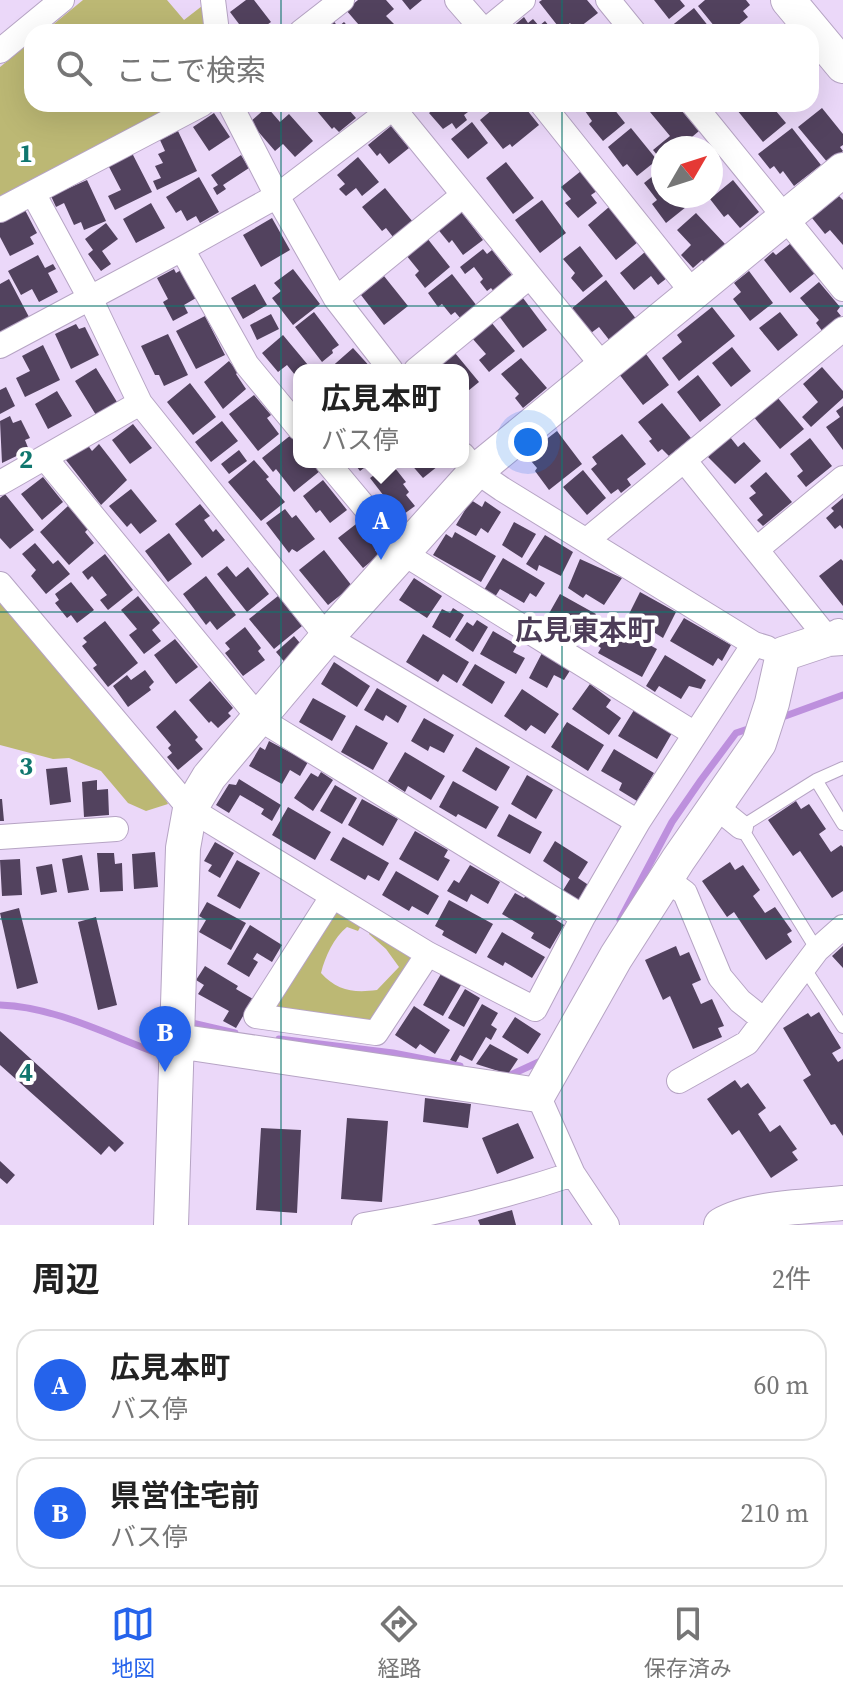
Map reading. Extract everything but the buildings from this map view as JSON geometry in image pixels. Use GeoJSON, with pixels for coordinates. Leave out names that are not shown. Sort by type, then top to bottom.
{"type":"FeatureCollection","features":[{"type":"Feature","properties":{"kind":"street"},"geometry":{"type":"LineString","coordinates":[[33,24],[62,0]]}},
{"type":"Feature","properties":{"kind":"street"},"geometry":{"type":"LineString","coordinates":[[213,0],[216,24]]}},
{"type":"Feature","properties":{"kind":"street"},"geometry":{"type":"LineString","coordinates":[[311,24],[342,0]]}},
{"type":"Feature","properties":{"kind":"street"},"geometry":{"type":"LineString","coordinates":[[457,0],[478,24]]}},
{"type":"Feature","properties":{"kind":"street"},"geometry":{"type":"LineString","coordinates":[[494,24],[523,0]]}},
{"type":"Feature","properties":{"kind":"street"},"geometry":{"type":"LineString","coordinates":[[608,0],[628,24]]}},
{"type":"Feature","properties":{"kind":"street"},"geometry":{"type":"LineString","coordinates":[[788,0],[808,24]]}},
{"type":"Feature","properties":{"kind":"street"},"geometry":{"type":"LineString","coordinates":[[0,51],[24,31]]}},
{"type":"Feature","properties":{"kind":"street"},"geometry":{"type":"LineString","coordinates":[[819,37],[843,66]]}},
{"type":"Feature","properties":{"kind":"street"},"geometry":{"type":"LineString","coordinates":[[0,210],[187,112]]}},
{"type":"Feature","properties":{"kind":"street"},"geometry":{"type":"LineString","coordinates":[[234,112],[277,196],[336,299],[386,364]]}},
{"type":"Feature","properties":{"kind":"street"},"geometry":{"type":"LineString","coordinates":[[0,346],[277,196],[388,112]]}},
{"type":"Feature","properties":{"kind":"street"},"geometry":{"type":"LineString","coordinates":[[400,112],[462,196],[603,366]]}},
{"type":"Feature","properties":{"kind":"street"},"geometry":{"type":"LineString","coordinates":[[548,112],[693,293]]}},
{"type":"Feature","properties":{"kind":"street"},"geometry":{"type":"LineString","coordinates":[[700,112],[843,289]]}},
{"type":"Feature","properties":{"kind":"street"},"geometry":{"type":"LineString","coordinates":[[769,649],[587,540],[470,463],[603,366],[843,170]]}},
{"type":"Feature","properties":{"kind":"street"},"geometry":{"type":"LineString","coordinates":[[33,193],[90,298],[140,403],[327,637],[638,822]]}},
{"type":"Feature","properties":{"kind":"street"},"geometry":{"type":"LineString","coordinates":[[336,299],[462,196]]}},
{"type":"Feature","properties":{"kind":"street"},"geometry":{"type":"LineString","coordinates":[[182,249],[247,365],[293,421]]}},
{"type":"Feature","properties":{"kind":"street"},"geometry":{"type":"LineString","coordinates":[[423,364],[529,277]]}},
{"type":"Feature","properties":{"kind":"street"},"geometry":{"type":"LineString","coordinates":[[587,540],[843,329]]}},
{"type":"Feature","properties":{"kind":"street"},"geometry":{"type":"LineString","coordinates":[[0,483],[140,403]]}},
{"type":"Feature","properties":{"kind":"street"},"geometry":{"type":"LineString","coordinates":[[45,458],[260,719],[583,917]]}},
{"type":"Feature","properties":{"kind":"street"},"geometry":{"type":"LineString","coordinates":[[684,460],[757,549],[838,635]]}},
{"type":"Feature","properties":{"kind":"street"},"geometry":{"type":"LineString","coordinates":[[332,468],[403,553],[695,734]]}},
{"type":"Feature","properties":{"kind":"street"},"geometry":{"type":"LineString","coordinates":[[171,1225],[183,848],[190,809],[209,777],[327,637],[403,553],[466,468]]}},
{"type":"Feature","properties":{"kind":"street"},"geometry":{"type":"LineString","coordinates":[[757,549],[843,478]]}},
{"type":"Feature","properties":{"kind":"street"},"geometry":{"type":"LineString","coordinates":[[0,584],[190,809],[428,954],[535,1009],[638,822],[695,734],[769,649],[838,635]]}},
{"type":"Feature","properties":{"kind":"street"},"geometry":{"type":"LineString","coordinates":[[538,1095],[616,957],[666,879],[728,817],[772,703],[769,649]]}},
{"type":"Feature","properties":{"kind":"street"},"geometry":{"type":"LineString","coordinates":[[0,837],[116,829]]}},
{"type":"Feature","properties":{"kind":"street"},"geometry":{"type":"LineString","coordinates":[[666,879],[685,893],[720,977],[740,1001],[764,1020]]}},
{"type":"Feature","properties":{"kind":"street"},"geometry":{"type":"LineString","coordinates":[[332,897],[256,1016],[376,1033],[428,954]]}},
{"type":"Feature","properties":{"kind":"street"},"geometry":{"type":"LineString","coordinates":[[679,1081],[747,1043],[810,958],[843,927]]}},
{"type":"Feature","properties":{"kind":"street"},"geometry":{"type":"LineString","coordinates":[[177,1041],[538,1095]]}},
{"type":"Feature","properties":{"kind":"street"},"geometry":{"type":"LineString","coordinates":[[538,1095],[573,1174],[607,1225]]}},
{"type":"Feature","properties":{"kind":"street"},"geometry":{"type":"LineString","coordinates":[[364,1225],[411,1218],[513,1194],[573,1174]]}},
{"type":"Feature","properties":{"kind":"street"},"geometry":{"type":"LineString","coordinates":[[721,1225],[731,1219],[756,1214],[843,1203]]}},
{"type":"Feature","properties":{"kind":"lane"},"geometry":{"type":"LineString","coordinates":[[843,768],[728,817],[810,958],[843,1027]]}},
{"type":"Feature","properties":{"kind":"lane"},"geometry":{"type":"LineString","coordinates":[[816,780],[843,824]]}},
{"type":"Feature","properties":{"kind":"shaded area"},"geometry":{"type":"Polygon","coordinates":[[[83,0],[167,0],[184,20],[202,6],[204,24],[54,24],[83,0]]]}},
{"type":"Feature","properties":{"kind":"shaded area"},"geometry":{"type":"Polygon","coordinates":[[[24,48],[24,112],[168,112],[0,202],[0,67],[24,48]]]}},
{"type":"Feature","properties":{"kind":"shaded area"},"geometry":{"type":"Polygon","coordinates":[[[0,593],[155,779],[168,804],[146,811],[128,803],[101,771],[69,758],[53,759],[0,745],[0,593]]]}},
{"type":"Feature","properties":{"kind":"shaded area"},"geometry":{"type":"Polygon","coordinates":[[[334,903],[364,920],[358,931],[347,927],[342,931],[328,954],[321,973],[333,984],[353,991],[377,990],[399,967],[386,949],[369,934],[371,926],[424,955],[374,1026],[267,1013],[334,903]]]}},
{"type":"Feature","properties":{"kind":"waterway"},"geometry":{"type":"LineString","coordinates":[[777,719],[843,695]]}},
{"type":"Feature","properties":{"kind":"waterway"},"geometry":{"type":"LineString","coordinates":[[620,920],[672,822],[701,780],[736,733],[754,727]]}},
{"type":"Feature","properties":{"kind":"waterway"},"geometry":{"type":"LineString","coordinates":[[0,1005],[60,1016],[157,1053],[165,1047]]}},
{"type":"Feature","properties":{"kind":"waterway"},"geometry":{"type":"LineString","coordinates":[[189,1025],[192,1023],[235,1033]]}},
{"type":"Feature","properties":{"kind":"waterway"},"geometry":{"type":"LineString","coordinates":[[279,1039],[393,1053],[460,1066]]}},
{"type":"Feature","properties":{"kind":"waterway"},"geometry":{"type":"LineString","coordinates":[[508,1076],[543,1060]]}},
{"type":"Feature","properties":{"kind":"place","name":"広見本町"},"geometry":{"type":"Point","coordinates":[381,560]}},
{"type":"Feature","properties":{"kind":"place","name":"県営住宅前"},"geometry":{"type":"Point","coordinates":[165,1072]}},
{"type":"Feature","properties":{"kind":"district","name":"広見東本町"},"geometry":{"type":"Point","coordinates":[585,630]}}]}
